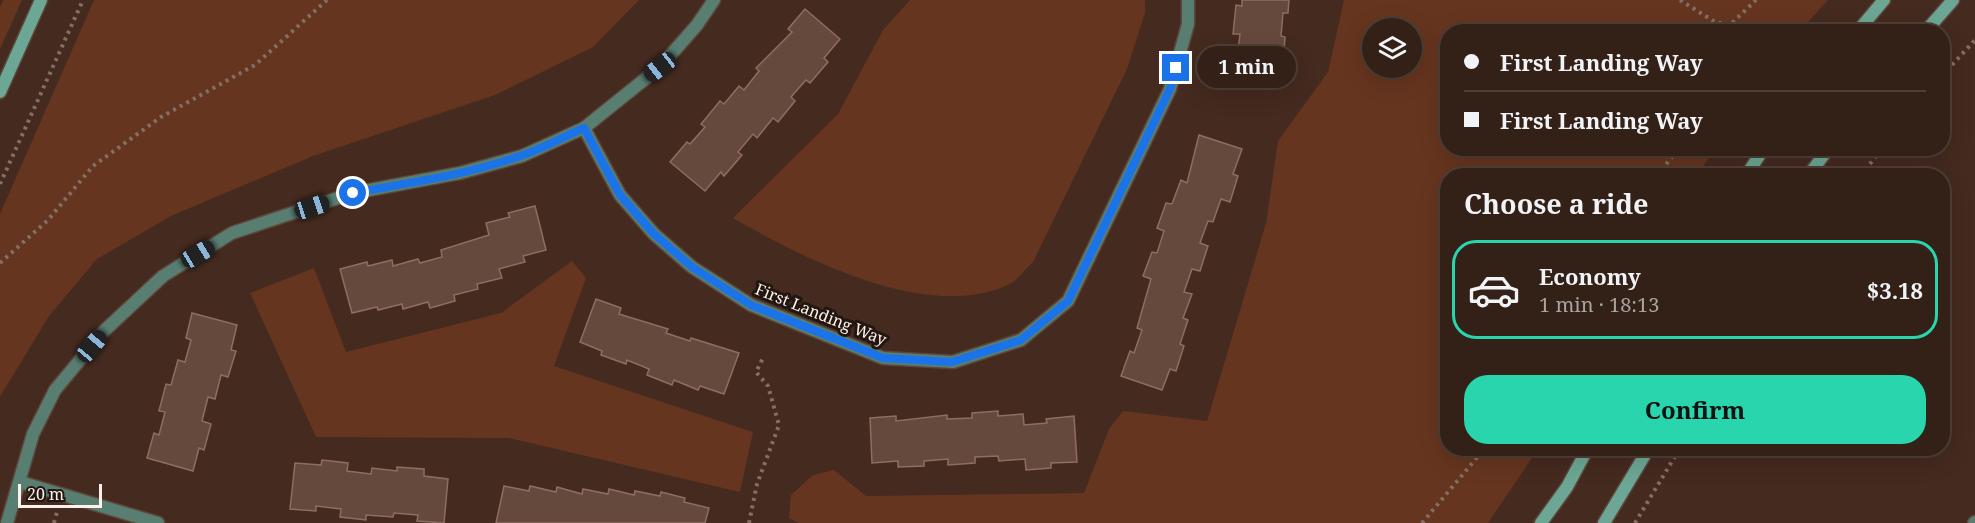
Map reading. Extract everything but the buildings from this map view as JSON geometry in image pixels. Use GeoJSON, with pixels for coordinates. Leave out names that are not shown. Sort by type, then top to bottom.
{"type":"FeatureCollection","features":[{"type":"Feature","properties":{"kind":"main road"},"geometry":{"type":"LineString","coordinates":[[0,92],[41,0]]}},
{"type":"Feature","properties":{"kind":"main road"},"geometry":{"type":"LineString","coordinates":[[1864,24],[1884,0]]}},
{"type":"Feature","properties":{"kind":"main road"},"geometry":{"type":"LineString","coordinates":[[1932,24],[1953,0]]}},
{"type":"Feature","properties":{"kind":"main road"},"geometry":{"type":"LineString","coordinates":[[1541,523],[1567,487],[1584,456]]}},
{"type":"Feature","properties":{"kind":"main road"},"geometry":{"type":"LineString","coordinates":[[1604,523],[1644,456]]}},
{"type":"Feature","properties":{"kind":"street"},"geometry":{"type":"LineString","coordinates":[[7,523],[33,434],[55,390],[104,331],[163,276],[232,233],[353,193],[460,173],[522,156],[584,128],[660,67],[697,25],[714,0]]}},
{"type":"Feature","properties":{"kind":"street","name":"First Landing Way"},"geometry":{"type":"LineString","coordinates":[[584,128],[620,195],[654,234],[692,267],[741,299],[883,358],[952,362],[1021,340],[1068,301],[1170,89],[1188,24],[1188,0]]}},
{"type":"Feature","properties":{"kind":"street"},"geometry":{"type":"LineString","coordinates":[[20,482],[158,523]]}},
{"type":"Feature","properties":{"kind":"path"},"geometry":{"type":"LineString","coordinates":[[0,184],[83,0]]}},
{"type":"Feature","properties":{"kind":"path"},"geometry":{"type":"LineString","coordinates":[[0,262],[48,220],[93,166],[161,117],[204,91],[255,66],[327,0]]}},
{"type":"Feature","properties":{"kind":"path"},"geometry":{"type":"LineString","coordinates":[[1680,0],[1715,22],[1725,24]]}},
{"type":"Feature","properties":{"kind":"path"},"geometry":{"type":"LineString","coordinates":[[1731,24],[1756,0]]}},
{"type":"Feature","properties":{"kind":"path"},"geometry":{"type":"LineString","coordinates":[[1950,67],[1975,40]]}},
{"type":"Feature","properties":{"kind":"path"},"geometry":{"type":"LineString","coordinates":[[1663,168],[1673,156]]}},
{"type":"Feature","properties":{"kind":"path"},"geometry":{"type":"LineString","coordinates":[[749,523],[757,484],[779,425],[768,386],[756,372],[763,358]]}},
{"type":"Feature","properties":{"kind":"path"},"geometry":{"type":"LineString","coordinates":[[1422,523],[1478,456]]}},
{"type":"Feature","properties":{"kind":"path"},"geometry":{"type":"LineString","coordinates":[[1635,523],[1675,456]]}},
{"type":"Feature","properties":{"kind":"shaded area"},"geometry":{"type":"Polygon","coordinates":[[[3,0],[22,0],[0,49],[0,7],[3,0]]]}},
{"type":"Feature","properties":{"kind":"shaded area"},"geometry":{"type":"Polygon","coordinates":[[[94,0],[639,0],[593,47],[495,95],[313,156],[171,216],[97,259],[49,316],[0,397],[0,214],[94,0]]]}},
{"type":"Feature","properties":{"kind":"shaded area"},"geometry":{"type":"Polygon","coordinates":[[[910,0],[1145,0],[1145,13],[1127,69],[1033,262],[1010,284],[978,294],[943,296],[905,291],[868,281],[795,251],[733,218],[838,114],[883,30],[910,0]]]}},
{"type":"Feature","properties":{"kind":"shaded area"},"geometry":{"type":"Polygon","coordinates":[[[1344,0],[1828,0],[1806,24],[1440,24],[1440,156],[1710,156],[1702,168],[1440,168],[1440,456],[1533,456],[1488,523],[799,523],[789,518],[791,495],[813,475],[834,470],[866,496],[1084,493],[1109,429],[1123,411],[1207,421],[1266,223],[1278,141],[1328,72],[1344,0]]]}},
{"type":"Feature","properties":{"kind":"shaded area"},"geometry":{"type":"Polygon","coordinates":[[[572,261],[586,278],[554,366],[753,432],[740,492],[509,438],[316,437],[250,293],[314,268],[346,352],[501,313],[572,261]]]}},
{"type":"Feature","properties":{"kind":"route"},"geometry":{"type":"LineString","coordinates":[[353,193],[460,173],[501,162],[522,156],[584,128],[620,195],[654,234],[692,267],[751,305],[883,358],[952,362],[1021,340],[1068,301],[1170,89],[1176,68]]}}]}
